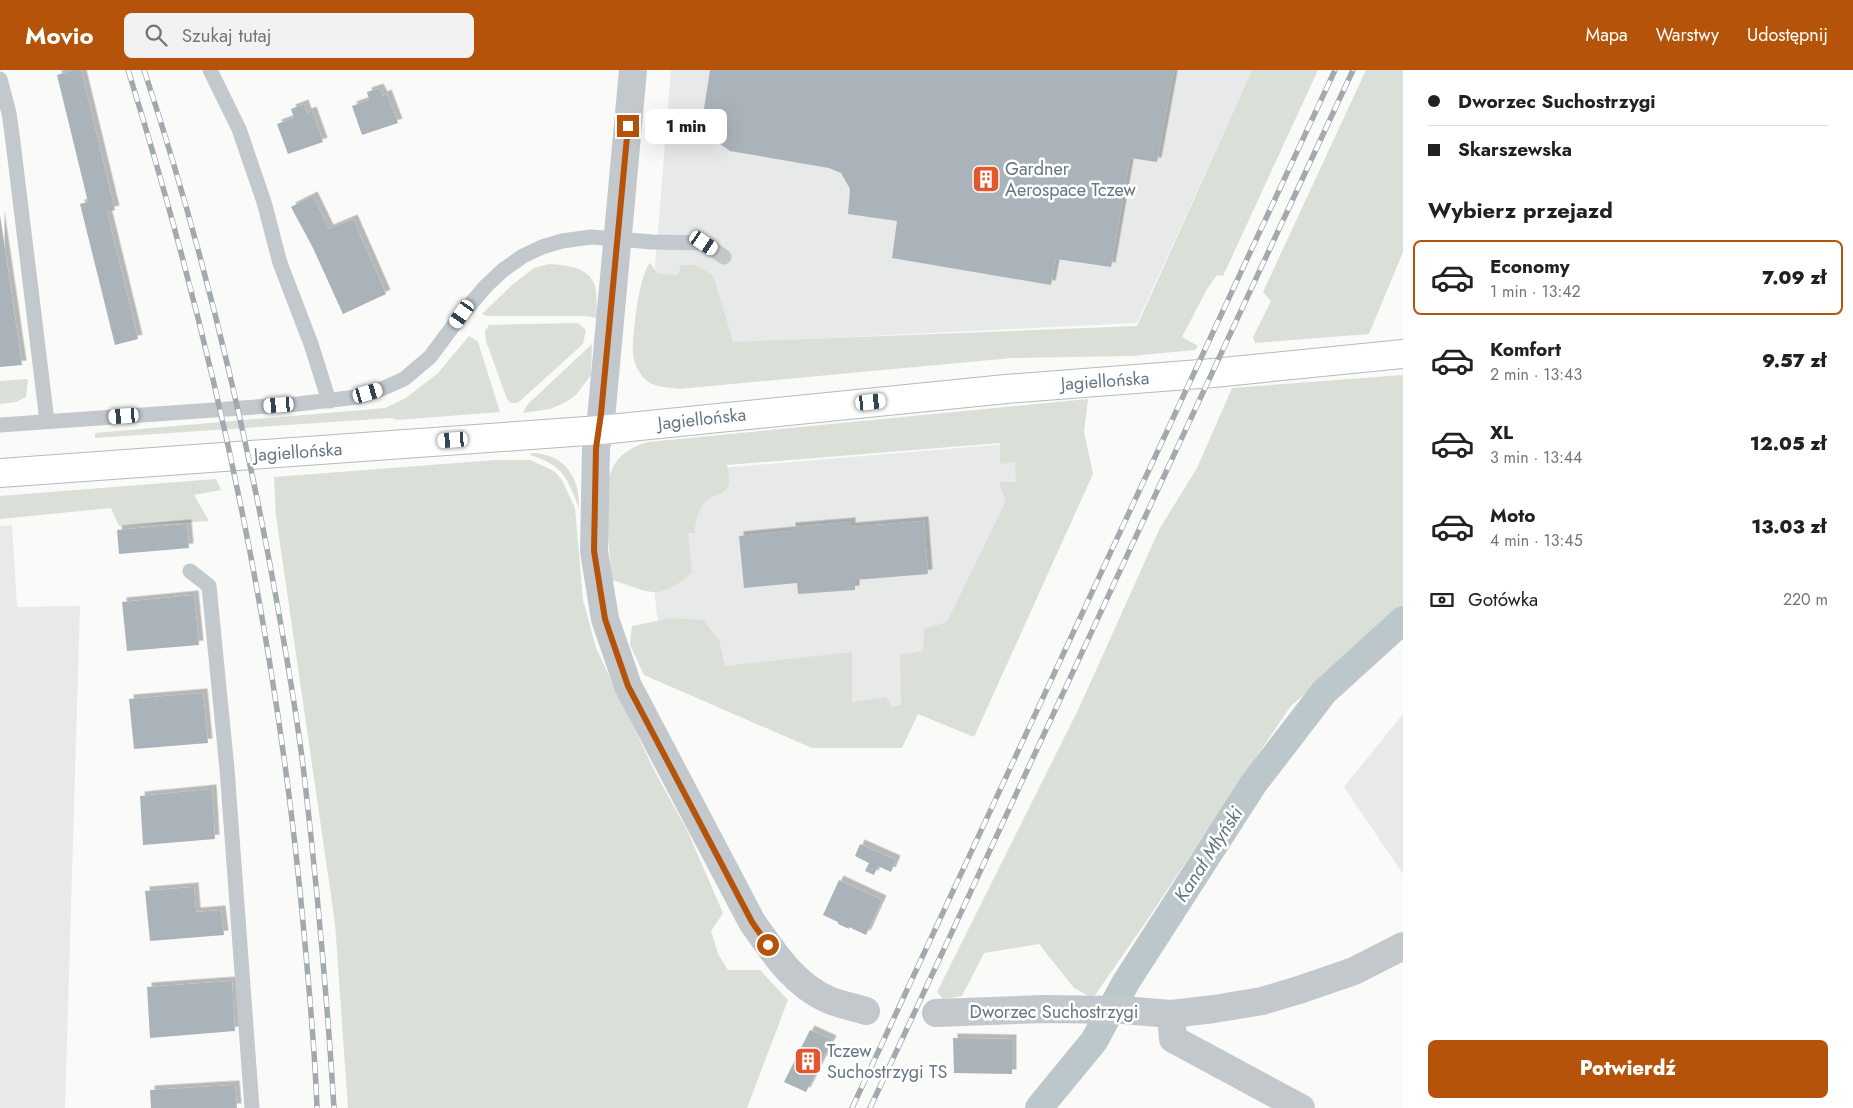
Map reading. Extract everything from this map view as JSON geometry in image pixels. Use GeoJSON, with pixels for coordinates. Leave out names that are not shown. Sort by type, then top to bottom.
{"type":"FeatureCollection","features":[{"type":"Feature","properties":{"kind":"main road","name":"Jagiellońska"},"geometry":{"type":"LineString","coordinates":[[0,473],[600,430],[1006,389],[1213,373],[1403,354]]}},
{"type":"Feature","properties":{"kind":"street"},"geometry":{"type":"LineString","coordinates":[[633,70],[600,430],[596,448],[594,551],[605,619],[628,686],[752,922],[776,956],[796,978],[811,990],[830,1001],[866,1011]]}},
{"type":"Feature","properties":{"kind":"street","name":"Dworzec Suchostrzygi"},"geometry":{"type":"LineString","coordinates":[[936,1014],[1044,1009],[1123,1010],[1171,1014],[1262,1002],[1354,971],[1403,946]]}},
{"type":"Feature","properties":{"kind":"street"},"geometry":{"type":"LineString","coordinates":[[1171,1014],[1173,1039],[1301,1108]]}},
{"type":"Feature","properties":{"kind":"lane"},"geometry":{"type":"LineString","coordinates":[[210,70],[239,129],[264,202],[280,263],[311,344],[329,401]]}},
{"type":"Feature","properties":{"kind":"lane"},"geometry":{"type":"LineString","coordinates":[[0,79],[12,134],[46,421]]}},
{"type":"Feature","properties":{"kind":"lane"},"geometry":{"type":"LineString","coordinates":[[0,425],[329,401],[358,397],[379,390],[404,378],[430,357],[462,314],[486,286],[503,270],[523,256],[542,247],[562,241],[591,237],[652,242],[704,243],[724,257]]}},
{"type":"Feature","properties":{"kind":"lane"},"geometry":{"type":"LineString","coordinates":[[190,571],[209,586],[227,769],[252,1108]]}},
{"type":"Feature","properties":{"kind":"shaded area"},"geometry":{"type":"Polygon","coordinates":[[[671,70],[1252,70],[1137,323],[682,345],[655,267],[671,70]]]}},
{"type":"Feature","properties":{"kind":"shaded area"},"geometry":{"type":"Polygon","coordinates":[[[1252,70],[1318,70],[1223,276],[1217,275],[1207,289],[1182,337],[1198,346],[1195,350],[1131,356],[1012,358],[679,389],[652,384],[642,376],[636,366],[633,353],[635,320],[643,280],[650,263],[658,274],[678,275],[681,265],[695,265],[713,275],[733,342],[1137,326],[1252,70]]]}},
{"type":"Feature","properties":{"kind":"shaded area"},"geometry":{"type":"Polygon","coordinates":[[[1366,70],[1403,70],[1403,252],[1369,334],[1255,343],[1253,337],[1271,301],[1263,292],[1366,70]]]}},
{"type":"Feature","properties":{"kind":"shaded area"},"geometry":{"type":"Polygon","coordinates":[[[549,264],[574,268],[586,273],[590,277],[596,291],[597,318],[585,316],[487,316],[482,314],[512,285],[534,268],[549,264]]]}},
{"type":"Feature","properties":{"kind":"shaded area"},"geometry":{"type":"Polygon","coordinates":[[[578,323],[586,330],[583,344],[521,400],[517,403],[510,403],[486,341],[485,331],[489,325],[578,323]]]}},
{"type":"Feature","properties":{"kind":"shaded area"},"geometry":{"type":"Polygon","coordinates":[[[469,336],[478,342],[500,412],[95,438],[95,433],[385,408],[406,398],[438,373],[469,336]]]}},
{"type":"Feature","properties":{"kind":"shaded area"},"geometry":{"type":"Polygon","coordinates":[[[592,344],[591,375],[576,395],[550,409],[523,413],[527,405],[592,344]]]}},
{"type":"Feature","properties":{"kind":"shaded area"},"geometry":{"type":"Polygon","coordinates":[[[1403,375],[1403,605],[1290,707],[1093,998],[1074,988],[1039,944],[984,953],[962,996],[943,999],[937,992],[1079,708],[1160,528],[1197,468],[1232,388],[1403,375]]]}},
{"type":"Feature","properties":{"kind":"shaded area"},"geometry":{"type":"Polygon","coordinates":[[[28,379],[26,397],[16,402],[0,404],[0,381],[28,379]]]}},
{"type":"Feature","properties":{"kind":"shaded area"},"geometry":{"type":"Polygon","coordinates":[[[1088,399],[1084,432],[1093,474],[974,737],[918,714],[902,748],[812,748],[644,675],[630,645],[632,626],[671,618],[703,620],[719,640],[725,666],[852,652],[852,702],[886,697],[892,707],[901,705],[900,655],[923,651],[924,629],[947,622],[1006,501],[999,482],[1016,482],[1015,462],[1000,464],[1000,443],[727,465],[728,487],[710,498],[703,505],[698,514],[694,533],[688,533],[692,573],[670,588],[654,592],[645,591],[612,580],[607,521],[608,489],[614,465],[629,450],[648,442],[1088,399]]]}},
{"type":"Feature","properties":{"kind":"shaded area"},"geometry":{"type":"Polygon","coordinates":[[[1041,441],[899,745],[661,648],[647,530],[649,474],[1041,441]]]}},
{"type":"Feature","properties":{"kind":"shaded area"},"geometry":{"type":"Polygon","coordinates":[[[531,453],[553,457],[568,469],[577,486],[579,508],[567,480],[557,468],[530,455],[531,453]]]}},
{"type":"Feature","properties":{"kind":"shaded area"},"geometry":{"type":"Polygon","coordinates":[[[496,460],[530,460],[554,471],[562,480],[575,508],[583,600],[596,648],[655,772],[687,830],[723,913],[711,931],[718,954],[728,970],[760,970],[788,1000],[747,1108],[348,1108],[335,923],[276,516],[274,477],[496,460]]]}},
{"type":"Feature","properties":{"kind":"shaded area"},"geometry":{"type":"Polygon","coordinates":[[[216,479],[221,490],[194,495],[209,521],[119,526],[111,508],[0,519],[0,496],[216,479]]]}},
{"type":"Feature","properties":{"kind":"shaded area"},"geometry":{"type":"Polygon","coordinates":[[[12,525],[17,607],[80,606],[65,1108],[0,1108],[0,526],[12,525]]]}},
{"type":"Feature","properties":{"kind":"shaded area"},"geometry":{"type":"Polygon","coordinates":[[[1403,714],[1403,874],[1344,787],[1403,714]]]}},
{"type":"Feature","properties":{"kind":"building"},"geometry":{"type":"Polygon","coordinates":[[[81,70],[115,210],[107,212],[138,339],[115,345],[80,204],[88,202],[57,75],[81,70]]]}},
{"type":"Feature","properties":{"kind":"building","name":"Gardner Aerospace Tczew"},"geometry":{"type":"Polygon","coordinates":[[[710,70],[1174,70],[1157,162],[1130,158],[1111,267],[1056,259],[1051,285],[892,258],[897,221],[848,214],[850,189],[841,173],[829,168],[730,151],[713,139],[706,128],[703,115],[710,70]]]}},
{"type":"Feature","properties":{"kind":"building"},"geometry":{"type":"Polygon","coordinates":[[[379,88],[383,96],[387,94],[398,123],[362,135],[352,106],[369,100],[367,92],[379,88]]]}},
{"type":"Feature","properties":{"kind":"building"},"geometry":{"type":"Polygon","coordinates":[[[304,104],[307,113],[312,111],[323,142],[288,154],[277,124],[294,118],[291,109],[304,104]]]}},
{"type":"Feature","properties":{"kind":"building"},"geometry":{"type":"Polygon","coordinates":[[[313,196],[329,229],[353,219],[386,294],[343,314],[313,248],[291,207],[313,196]]]}},
{"type":"Feature","properties":{"kind":"building"},"geometry":{"type":"Polygon","coordinates":[[[0,215],[22,365],[0,367],[0,215]]]}},
{"type":"Feature","properties":{"kind":"building"},"geometry":{"type":"Polygon","coordinates":[[[924,521],[928,574],[855,580],[855,590],[798,594],[797,583],[744,588],[739,536],[791,531],[791,527],[851,522],[851,527],[924,521]]]}},
{"type":"Feature","properties":{"kind":"building"},"geometry":{"type":"Polygon","coordinates":[[[187,524],[189,548],[119,554],[117,530],[187,524]]]}},
{"type":"Feature","properties":{"kind":"building"},"geometry":{"type":"Polygon","coordinates":[[[194,595],[199,645],[127,651],[122,602],[194,595]]]}},
{"type":"Feature","properties":{"kind":"building"},"geometry":{"type":"Polygon","coordinates":[[[203,693],[208,743],[134,749],[129,699],[203,693]]]}},
{"type":"Feature","properties":{"kind":"building"},"geometry":{"type":"Polygon","coordinates":[[[212,789],[215,839],[143,845],[140,796],[212,789]]]}},
{"type":"Feature","properties":{"kind":"building"},"geometry":{"type":"Polygon","coordinates":[[[860,844],[896,860],[891,872],[878,866],[874,875],[865,871],[869,863],[855,856],[860,844]]]}},
{"type":"Feature","properties":{"kind":"building"},"geometry":{"type":"Polygon","coordinates":[[[839,880],[882,900],[866,935],[838,924],[838,922],[823,915],[839,880]]]}},
{"type":"Feature","properties":{"kind":"building"},"geometry":{"type":"Polygon","coordinates":[[[194,887],[196,912],[221,910],[224,935],[150,941],[145,891],[194,887]]]}},
{"type":"Feature","properties":{"kind":"building"},"geometry":{"type":"Polygon","coordinates":[[[232,981],[235,1031],[150,1038],[147,987],[232,981]]]}},
{"type":"Feature","properties":{"kind":"building","name":"Tczew Suchostrzygi TS"},"geometry":{"type":"Polygon","coordinates":[[[810,1030],[832,1040],[806,1092],[784,1082],[810,1030]]]}},
{"type":"Feature","properties":{"kind":"building"},"geometry":{"type":"Polygon","coordinates":[[[953,1038],[1012,1039],[1012,1074],[954,1073],[953,1038]]]}},
{"type":"Feature","properties":{"kind":"building"},"geometry":{"type":"Polygon","coordinates":[[[235,1085],[237,1108],[151,1108],[150,1090],[235,1085]]]}},
{"type":"Feature","properties":{"kind":"waterway","name":"Kanał Młyński"},"geometry":{"type":"LineString","coordinates":[[1039,1108],[1094,1041],[1126,982],[1254,783],[1324,692],[1403,620]]}},
{"type":"Feature","properties":{"kind":"railway"},"geometry":{"type":"LineString","coordinates":[[128,70],[190,285],[240,502],[261,612],[279,722],[294,833],[305,944],[317,1108]]}},
{"type":"Feature","properties":{"kind":"railway"},"geometry":{"type":"LineString","coordinates":[[144,70],[198,248],[228,368],[255,488],[277,605],[296,718],[309,816],[325,982],[334,1108]]}},
{"type":"Feature","properties":{"kind":"railway"},"geometry":{"type":"LineString","coordinates":[[852,1108],[1335,70]]}},
{"type":"Feature","properties":{"kind":"railway"},"geometry":{"type":"LineString","coordinates":[[870,1108],[1353,70]]}},
{"type":"Feature","properties":{"kind":"place","name":"Gardner Aerospace Tczew"},"geometry":{"type":"Point","coordinates":[986,179]}},
{"type":"Feature","properties":{"kind":"place","name":"Tczew Suchostrzygi TS"},"geometry":{"type":"Point","coordinates":[808,1061]}},
{"type":"Feature","properties":{"kind":"route"},"geometry":{"type":"LineString","coordinates":[[628,126],[610,331],[600,430],[596,448],[594,488],[594,551],[605,619],[628,686],[752,922],[768,945]]}}]}
